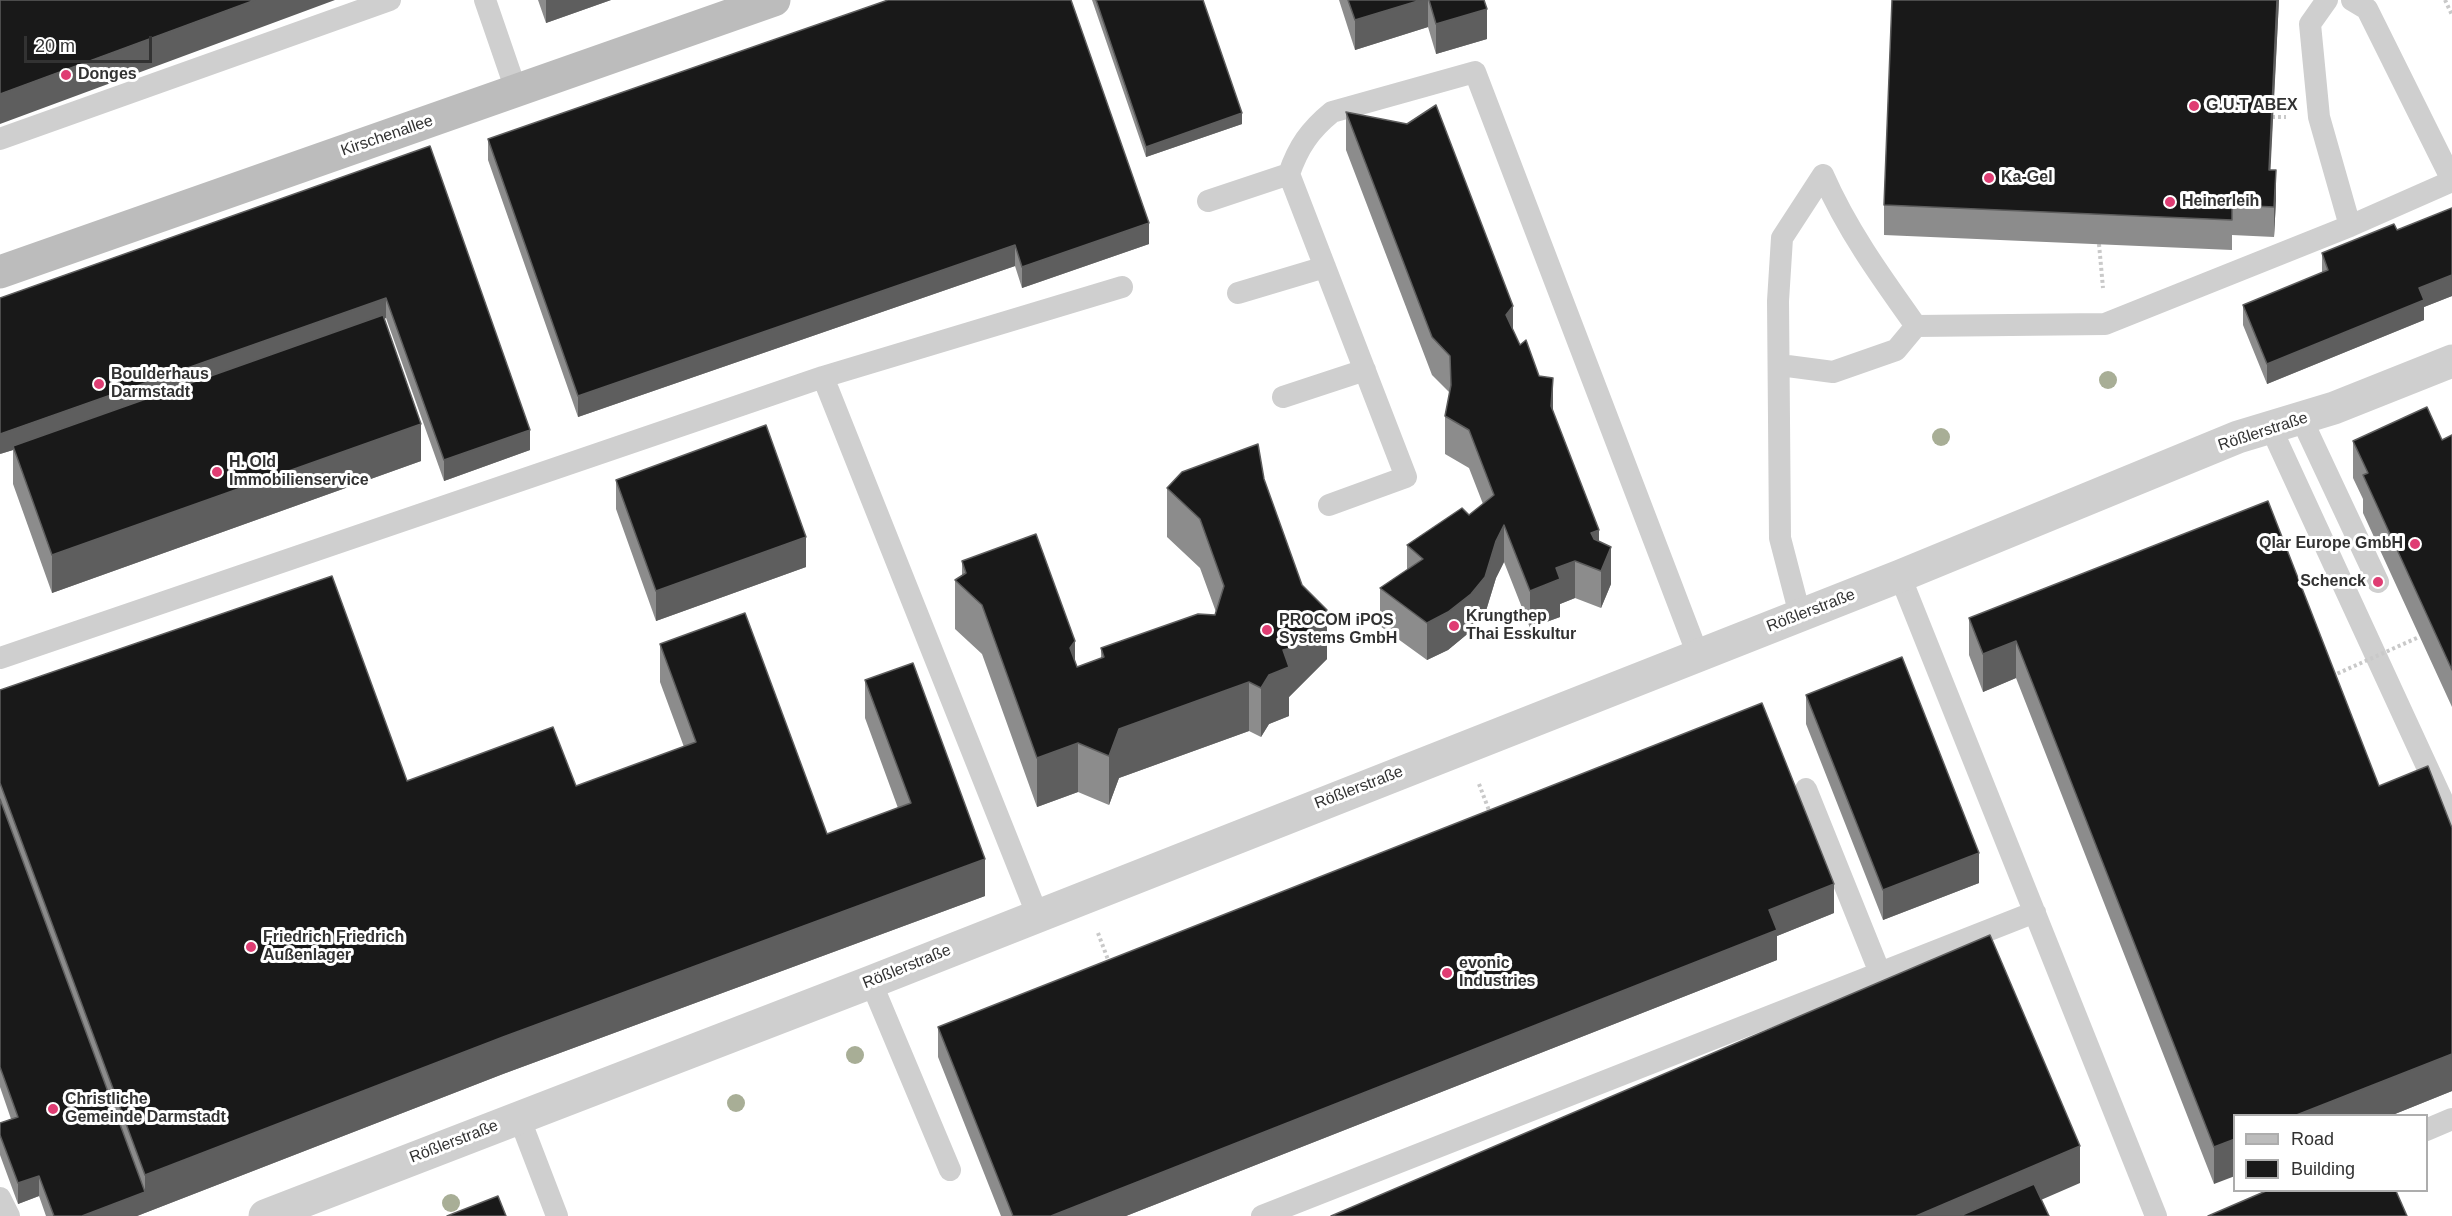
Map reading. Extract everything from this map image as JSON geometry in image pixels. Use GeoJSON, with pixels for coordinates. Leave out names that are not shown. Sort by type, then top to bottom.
{"type":"FeatureCollection","features":[{"type":"Feature","properties":{"kind":"main road","name":"Kirschenallee"},"geometry":{"type":"LineString","coordinates":[[0,272],[774,0]]}},
{"type":"Feature","properties":{"kind":"street","name":"Rößlerstraße"},"geometry":{"type":"LineString","coordinates":[[265,1216],[871,982],[1085,895],[1900,576],[2238,437],[2286,424],[2452,361]]}},
{"type":"Feature","properties":{"kind":"lane"},"geometry":{"type":"LineString","coordinates":[[0,139],[390,0]]}},
{"type":"Feature","properties":{"kind":"lane"},"geometry":{"type":"LineString","coordinates":[[485,0],[516,90]]}},
{"type":"Feature","properties":{"kind":"lane"},"geometry":{"type":"LineString","coordinates":[[2327,0],[2310,24],[2319,117],[2350,226]]}},
{"type":"Feature","properties":{"kind":"lane"},"geometry":{"type":"LineString","coordinates":[[1916,326],[2105,324],[2350,226],[2452,181],[2367,9],[2352,0]]}},
{"type":"Feature","properties":{"kind":"lane"},"geometry":{"type":"LineString","coordinates":[[1329,505],[1406,477],[1289,174],[1296,151],[1314,127],[1332,112],[1475,72],[1698,655]]}},
{"type":"Feature","properties":{"kind":"lane"},"geometry":{"type":"LineString","coordinates":[[1208,201],[1289,174]]}},
{"type":"Feature","properties":{"kind":"lane"},"geometry":{"type":"LineString","coordinates":[[1800,615],[1780,538],[1778,301],[1782,238],[1823,175],[1839,211],[1869,261],[1916,326]]}},
{"type":"Feature","properties":{"kind":"lane"},"geometry":{"type":"LineString","coordinates":[[1238,293],[1325,267]]}},
{"type":"Feature","properties":{"kind":"lane"},"geometry":{"type":"LineString","coordinates":[[0,658],[823,378],[1122,287]]}},
{"type":"Feature","properties":{"kind":"lane"},"geometry":{"type":"LineString","coordinates":[[1780,365],[1833,372],[1896,351],[1916,326]]}},
{"type":"Feature","properties":{"kind":"lane"},"geometry":{"type":"LineString","coordinates":[[1283,397],[1365,370]]}},
{"type":"Feature","properties":{"kind":"lane"},"geometry":{"type":"LineString","coordinates":[[823,378],[1037,914]]}},
{"type":"Feature","properties":{"kind":"lane"},"geometry":{"type":"LineString","coordinates":[[2286,424],[2378,582]]}},
{"type":"Feature","properties":{"kind":"lane"},"geometry":{"type":"LineString","coordinates":[[2286,424],[2452,821]]}},
{"type":"Feature","properties":{"kind":"lane"},"geometry":{"type":"LineString","coordinates":[[1900,576],[2156,1216]]}},
{"type":"Feature","properties":{"kind":"lane"},"geometry":{"type":"LineString","coordinates":[[1806,789],[1880,973]]}},
{"type":"Feature","properties":{"kind":"lane"},"geometry":{"type":"LineString","coordinates":[[1262,1216],[2035,912]]}},
{"type":"Feature","properties":{"kind":"lane"},"geometry":{"type":"LineString","coordinates":[[871,982],[950,1170]]}},
{"type":"Feature","properties":{"kind":"lane"},"geometry":{"type":"LineString","coordinates":[[519,1117],[557,1216]]}},
{"type":"Feature","properties":{"kind":"lane"},"geometry":{"type":"LineString","coordinates":[[2428,1130],[2452,1119]]}},
{"type":"Feature","properties":{"kind":"lane"},"geometry":{"type":"LineString","coordinates":[[0,1198],[9,1216]]}},
{"type":"Feature","properties":{"kind":"path"},"geometry":{"type":"LineString","coordinates":[[2445,0],[2452,15]]}},
{"type":"Feature","properties":{"kind":"path"},"geometry":{"type":"LineString","coordinates":[[2099,244],[2105,324]]}},
{"type":"Feature","properties":{"kind":"path"},"geometry":{"type":"LineString","coordinates":[[2323,680],[2419,637]]}},
{"type":"Feature","properties":{"kind":"path"},"geometry":{"type":"LineString","coordinates":[[1465,746],[1491,816]]}},
{"type":"Feature","properties":{"kind":"path"},"geometry":{"type":"LineString","coordinates":[[1085,895],[1114,976]]}},
{"type":"Feature","properties":{"kind":"building"},"geometry":{"type":"Polygon","coordinates":[[[0,0],[255,0],[0,94],[0,0]]]}},
{"type":"Feature","properties":{"kind":"building"},"geometry":{"type":"Polygon","coordinates":[[[888,0],[1071,0],[1149,223],[1022,267],[1015,245],[578,396],[488,139],[888,0]]]}},
{"type":"Feature","properties":{"kind":"building"},"geometry":{"type":"Polygon","coordinates":[[[1096,0],[1203,0],[1242,113],[1146,147],[1096,0]]]}},
{"type":"Feature","properties":{"kind":"building"},"geometry":{"type":"Polygon","coordinates":[[[1348,0],[1421,0],[1355,20],[1348,0]]]}},
{"type":"Feature","properties":{"kind":"building"},"geometry":{"type":"Polygon","coordinates":[[[1429,0],[1484,0],[1487,9],[1436,24],[1429,0]]]}},
{"type":"Feature","properties":{"kind":"building"},"geometry":{"type":"Polygon","coordinates":[[[1892,0],[2277,0],[2269,170],[2276,170],[2274,207],[2232,205],[2232,220],[1884,205],[1892,0]]]}},
{"type":"Feature","properties":{"kind":"building"},"geometry":{"type":"Polygon","coordinates":[[[1436,105],[1513,306],[1506,315],[1520,345],[1526,340],[1539,376],[1553,378],[1551,406],[1599,530],[1591,533],[1594,539],[1611,547],[1601,571],[1575,561],[1556,568],[1560,579],[1530,591],[1504,525],[1496,541],[1485,577],[1471,594],[1448,612],[1427,623],[1380,588],[1423,559],[1407,545],[1462,508],[1469,515],[1494,495],[1469,430],[1445,416],[1451,385],[1450,356],[1432,337],[1346,112],[1407,124],[1436,105]]]}},
{"type":"Feature","properties":{"kind":"building","name":"Boulderhaus Darmstadt"},"geometry":{"type":"Polygon","coordinates":[[[430,146],[530,430],[444,460],[386,298],[0,434],[0,298],[430,146]]]}},
{"type":"Feature","properties":{"kind":"building"},"geometry":{"type":"Polygon","coordinates":[[[2452,208],[2452,275],[2419,288],[2424,300],[2267,364],[2243,305],[2328,270],[2322,253],[2394,224],[2397,230],[2452,208]]]}},
{"type":"Feature","properties":{"kind":"building","name":"H. Old Immobilienservice"},"geometry":{"type":"Polygon","coordinates":[[[383,315],[421,424],[52,555],[13,446],[383,315]]]}},
{"type":"Feature","properties":{"kind":"building","name":"Qlar Europe GmbH"},"geometry":{"type":"Polygon","coordinates":[[[2427,407],[2442,440],[2452,435],[2452,670],[2363,475],[2368,473],[2353,441],[2427,407]]]}},
{"type":"Feature","properties":{"kind":"building"},"geometry":{"type":"Polygon","coordinates":[[[766,425],[806,537],[656,591],[616,480],[766,425]]]}},
{"type":"Feature","properties":{"kind":"building"},"geometry":{"type":"Polygon","coordinates":[[[1258,444],[1264,479],[1302,585],[1327,610],[1291,648],[1283,650],[1289,667],[1269,675],[1261,688],[1249,682],[1119,729],[1109,756],[1078,743],[1037,758],[982,605],[955,580],[966,573],[962,561],[1036,534],[1075,641],[1070,648],[1077,667],[1104,657],[1101,648],[1198,614],[1215,615],[1224,586],[1200,519],[1167,488],[1182,472],[1258,444]]]}},
{"type":"Feature","properties":{"kind":"building"},"geometry":{"type":"Polygon","coordinates":[[[2268,501],[2379,786],[2428,766],[2452,828],[2452,1054],[2299,1114],[2233,1114],[2233,1140],[2214,1147],[2016,641],[1983,654],[1969,618],[2268,501]]]}},
{"type":"Feature","properties":{"kind":"building"},"geometry":{"type":"Polygon","coordinates":[[[332,576],[407,781],[553,727],[576,786],[696,742],[660,644],[745,613],[827,834],[911,803],[865,680],[913,663],[985,859],[503,1037],[145,1175],[0,783],[0,690],[332,576]]]}},
{"type":"Feature","properties":{"kind":"building"},"geometry":{"type":"Polygon","coordinates":[[[1902,657],[1979,853],[1883,890],[1806,695],[1902,657]]]}},
{"type":"Feature","properties":{"kind":"building","name":"evonic Industries"},"geometry":{"type":"Polygon","coordinates":[[[1762,703],[1834,884],[1769,910],[1777,930],[1051,1216],[1013,1216],[938,1027],[1762,703]]]}},
{"type":"Feature","properties":{"kind":"building"},"geometry":{"type":"Polygon","coordinates":[[[0,799],[145,1192],[82,1216],[54,1216],[39,1176],[18,1183],[0,1135],[0,1123],[18,1117],[0,1067],[0,799]]]}},
{"type":"Feature","properties":{"kind":"building"},"geometry":{"type":"Polygon","coordinates":[[[1990,935],[2080,1146],[1916,1216],[1331,1216],[1990,935]]]}},
{"type":"Feature","properties":{"kind":"building"},"geometry":{"type":"Polygon","coordinates":[[[2034,1184],[2049,1216],[1960,1216],[2034,1184]]]}},
{"type":"Feature","properties":{"kind":"building"},"geometry":{"type":"Polygon","coordinates":[[[2264,1192],[2396,1192],[2407,1216],[2208,1216],[2264,1192]]]}},
{"type":"Feature","properties":{"kind":"building"},"geometry":{"type":"Polygon","coordinates":[[[498,1196],[506,1216],[447,1216],[498,1196]]]}},
{"type":"Feature","properties":{"kind":"place","name":"Donges"},"geometry":{"type":"Point","coordinates":[66,75]}},
{"type":"Feature","properties":{"kind":"place","name":"G.U.T ABEX"},"geometry":{"type":"Point","coordinates":[2194,106]}},
{"type":"Feature","properties":{"kind":"place","name":"Ka-Gel"},"geometry":{"type":"Point","coordinates":[1989,178]}},
{"type":"Feature","properties":{"kind":"place","name":"Heinerleih"},"geometry":{"type":"Point","coordinates":[2170,202]}},
{"type":"Feature","properties":{"kind":"place","name":"Boulderhaus Darmstadt"},"geometry":{"type":"Point","coordinates":[99,384]}},
{"type":"Feature","properties":{"kind":"place","name":"H. Old Immobilienservice"},"geometry":{"type":"Point","coordinates":[217,472]}},
{"type":"Feature","properties":{"kind":"place","name":"Qlar Europe GmbH"},"geometry":{"type":"Point","coordinates":[2415,544]}},
{"type":"Feature","properties":{"kind":"place","name":"Schenck"},"geometry":{"type":"Point","coordinates":[2378,582]}},
{"type":"Feature","properties":{"kind":"place","name":"Krungthep Thai Esskultur"},"geometry":{"type":"Point","coordinates":[1454,626]}},
{"type":"Feature","properties":{"kind":"place","name":"PROCOM iPOS Systems GmbH"},"geometry":{"type":"Point","coordinates":[1267,630]}},
{"type":"Feature","properties":{"kind":"place","name":"Friedrich Friedrich Außenlager"},"geometry":{"type":"Point","coordinates":[251,947]}},
{"type":"Feature","properties":{"kind":"place","name":"evonic Industries"},"geometry":{"type":"Point","coordinates":[1447,973]}},
{"type":"Feature","properties":{"kind":"place","name":"Christliche Gemeinde Darmstadt"},"geometry":{"type":"Point","coordinates":[53,1109]}}]}
